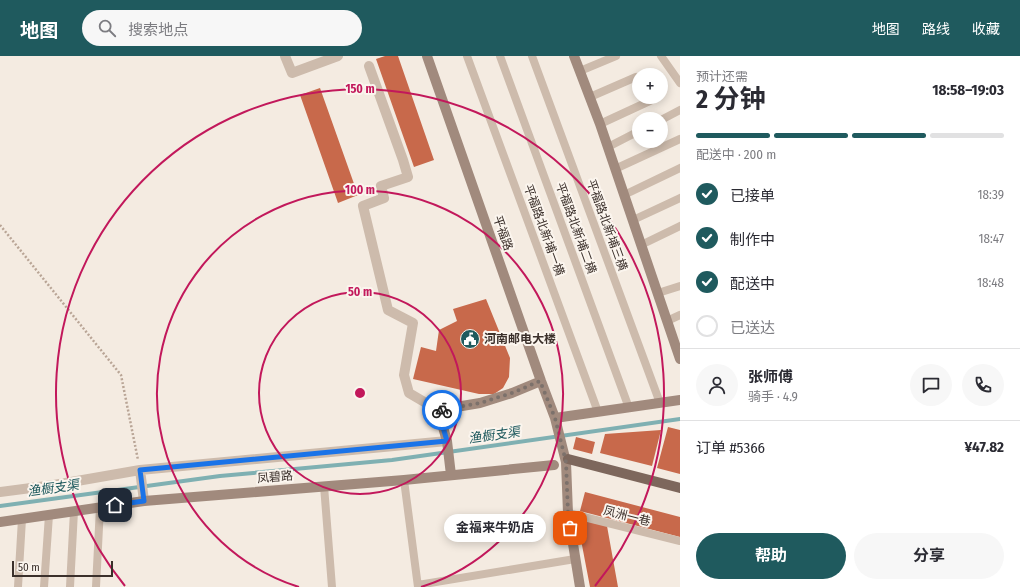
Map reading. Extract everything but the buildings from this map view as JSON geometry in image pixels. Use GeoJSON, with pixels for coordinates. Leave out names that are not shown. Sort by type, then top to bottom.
{"type":"FeatureCollection","features":[{"type":"Feature","properties":{"kind":"main road"},"geometry":{"type":"LineString","coordinates":[[567,463],[680,488]]}},
{"type":"Feature","properties":{"kind":"street"},"geometry":{"type":"LineString","coordinates":[[285,56],[292,73],[338,56]]}},
{"type":"Feature","properties":{"kind":"street","name":"平福路"},"geometry":{"type":"LineString","coordinates":[[427,56],[540,381],[555,418],[567,463],[568,513],[580,587]]}},
{"type":"Feature","properties":{"kind":"street"},"geometry":{"type":"LineString","coordinates":[[574,56],[600,124],[679,353]]}},
{"type":"Feature","properties":{"kind":"street"},"geometry":{"type":"LineString","coordinates":[[369,66],[408,177],[381,186],[384,198],[363,206],[388,310],[413,324],[404,375],[409,393],[438,410],[480,403],[512,393],[540,381]]}},
{"type":"Feature","properties":{"kind":"street"},"geometry":{"type":"LineString","coordinates":[[555,418],[680,400]]}},
{"type":"Feature","properties":{"kind":"street"},"geometry":{"type":"LineString","coordinates":[[438,410],[447,441],[451,475]]}},
{"type":"Feature","properties":{"kind":"street"},"geometry":{"type":"LineString","coordinates":[[0,492],[54,485],[140,470],[447,441]]}},
{"type":"Feature","properties":{"kind":"street","name":"凤碧路"},"geometry":{"type":"LineString","coordinates":[[0,522],[144,501],[404,480],[554,465]]}},
{"type":"Feature","properties":{"kind":"street"},"geometry":{"type":"LineString","coordinates":[[140,470],[144,501]]}},
{"type":"Feature","properties":{"kind":"lane","name":"平福路北新埔一横"},"geometry":{"type":"LineString","coordinates":[[467,56],[598,412]]}},
{"type":"Feature","properties":{"kind":"lane","name":"平福路北新埔二横"},"geometry":{"type":"LineString","coordinates":[[500,56],[629,408]]}},
{"type":"Feature","properties":{"kind":"lane","name":"平福路北新埔三横"},"geometry":{"type":"LineString","coordinates":[[532,56],[660,403]]}},
{"type":"Feature","properties":{"kind":"lane"},"geometry":{"type":"LineString","coordinates":[[580,71],[616,56]]}},
{"type":"Feature","properties":{"kind":"lane"},"geometry":{"type":"LineString","coordinates":[[661,56],[680,83]]}},
{"type":"Feature","properties":{"kind":"lane"},"geometry":{"type":"LineString","coordinates":[[590,97],[632,79]]}},
{"type":"Feature","properties":{"kind":"lane"},"geometry":{"type":"LineString","coordinates":[[600,124],[643,104]]}},
{"type":"Feature","properties":{"kind":"lane"},"geometry":{"type":"LineString","coordinates":[[668,116],[680,110]]}},
{"type":"Feature","properties":{"kind":"lane"},"geometry":{"type":"LineString","coordinates":[[608,147],[632,135]]}},
{"type":"Feature","properties":{"kind":"lane"},"geometry":{"type":"LineString","coordinates":[[615,169],[680,139]]}},
{"type":"Feature","properties":{"kind":"lane"},"geometry":{"type":"LineString","coordinates":[[624,195],[680,168]]}},
{"type":"Feature","properties":{"kind":"lane"},"geometry":{"type":"LineString","coordinates":[[633,220],[680,198]]}},
{"type":"Feature","properties":{"kind":"lane"},"geometry":{"type":"LineString","coordinates":[[641,245],[680,226]]}},
{"type":"Feature","properties":{"kind":"lane"},"geometry":{"type":"LineString","coordinates":[[658,294],[680,286]]}},
{"type":"Feature","properties":{"kind":"lane"},"geometry":{"type":"LineString","coordinates":[[667,321],[680,315]]}},
{"type":"Feature","properties":{"kind":"lane"},"geometry":{"type":"LineString","coordinates":[[404,480],[418,586],[575,559]]}},
{"type":"Feature","properties":{"kind":"lane"},"geometry":{"type":"LineString","coordinates":[[324,486],[332,587]]}},
{"type":"Feature","properties":{"kind":"lane"},"geometry":{"type":"LineString","coordinates":[[96,587],[100,507]]}},
{"type":"Feature","properties":{"kind":"lane"},"geometry":{"type":"LineString","coordinates":[[70,587],[74,511]]}},
{"type":"Feature","properties":{"kind":"lane","name":"凤洲一巷"},"geometry":{"type":"LineString","coordinates":[[568,513],[680,541]]}},
{"type":"Feature","properties":{"kind":"lane"},"geometry":{"type":"LineString","coordinates":[[44,587],[49,515]]}},
{"type":"Feature","properties":{"kind":"lane"},"geometry":{"type":"LineString","coordinates":[[18,587],[22,519]]}},
{"type":"Feature","properties":{"kind":"path"},"geometry":{"type":"LineString","coordinates":[[0,225],[121,375],[140,470]]}},
{"type":"Feature","properties":{"kind":"waterway","name":"渔橱支渠"},"geometry":{"type":"LineString","coordinates":[[0,506],[220,476],[392,460],[680,419]]}},
{"type":"Feature","properties":{"kind":"way so far"},"geometry":{"type":"LineString","coordinates":[[442,410],[480,403],[512,393],[540,381],[555,418],[566,462],[570,528]]}},
{"type":"Feature","properties":{"kind":"place","name":"河南邮电大楼"},"geometry":{"type":"Point","coordinates":[470,339]}},
{"type":"Feature","properties":{"kind":"place","name":"金福来牛奶店"},"geometry":{"type":"Point","coordinates":[570,528]}},
{"type":"Feature","properties":{"kind":"route"},"geometry":{"type":"LineString","coordinates":[[115,505],[144,501],[140,470],[447,441],[438,410],[442,410]]}}]}
